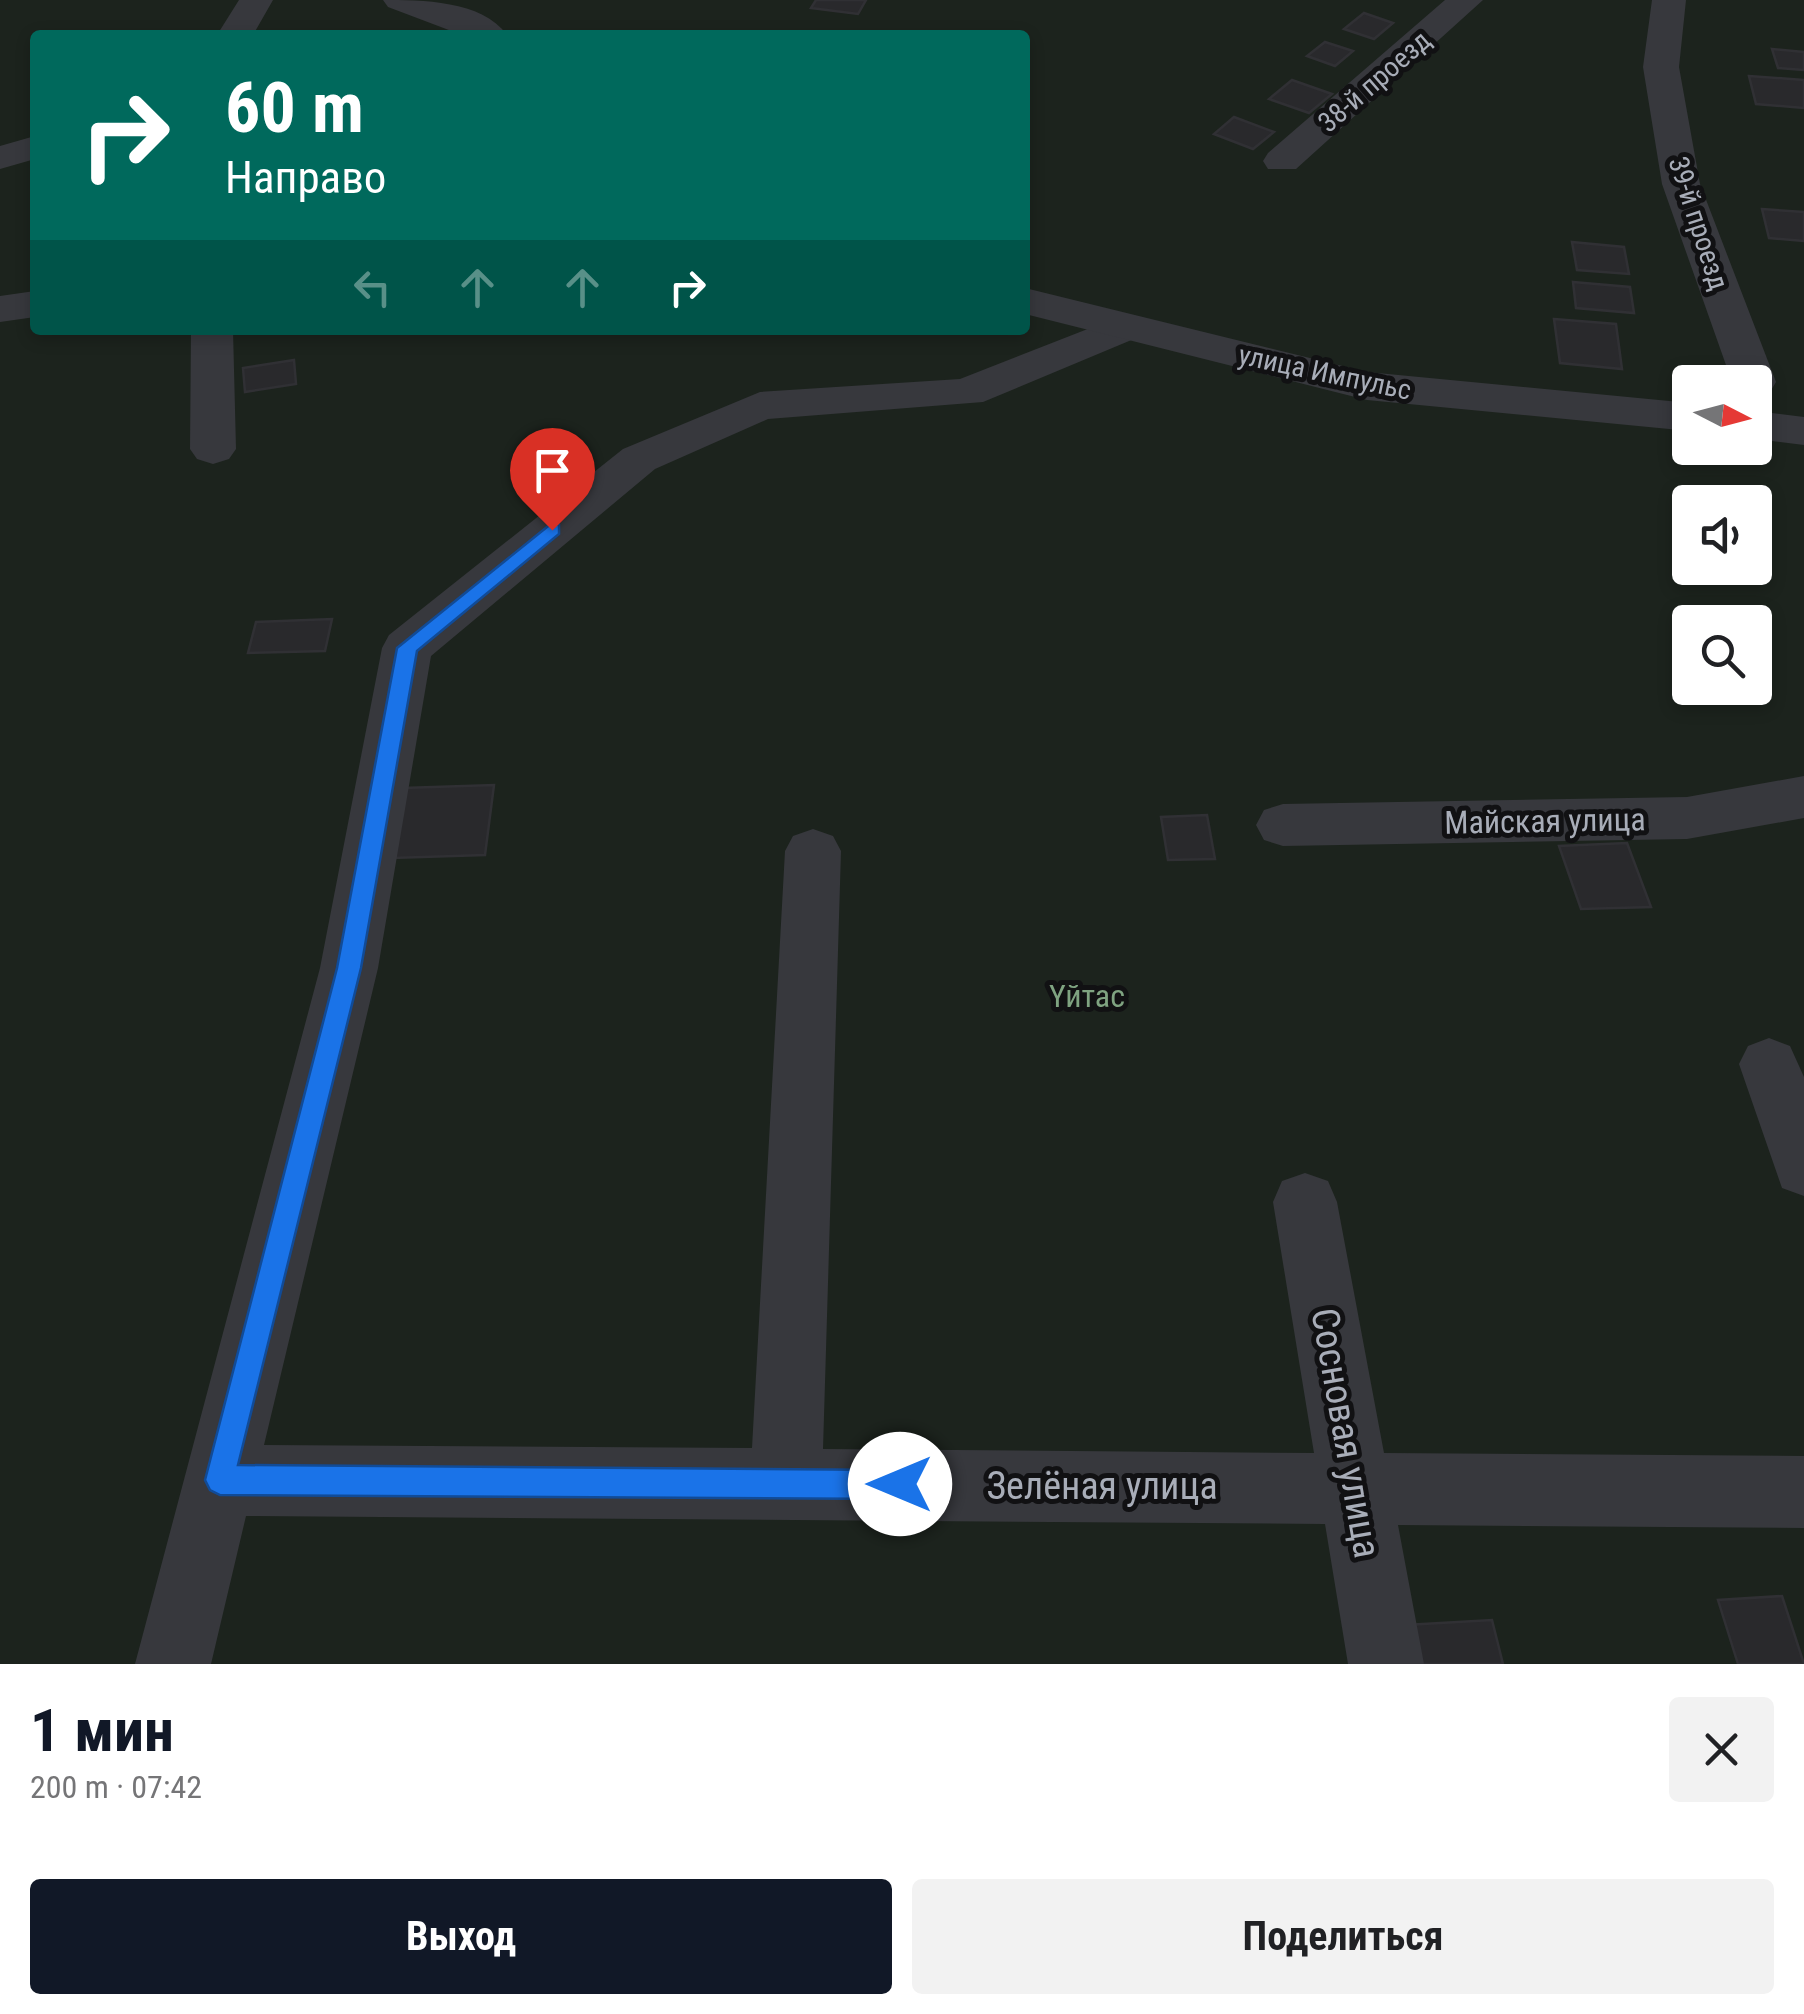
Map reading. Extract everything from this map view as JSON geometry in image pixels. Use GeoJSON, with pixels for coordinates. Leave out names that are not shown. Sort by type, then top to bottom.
{"type":"FeatureCollection","features":[{"type":"Feature","properties":{"kind":"street"},"geometry":{"type":"LineString","coordinates":[[238,30],[256,0]]}},
{"type":"Feature","properties":{"kind":"street"},"geometry":{"type":"LineString","coordinates":[[400,0],[457,18],[480,30]]}},
{"type":"Feature","properties":{"kind":"street","name":"38-й проезд"},"geometry":{"type":"LineString","coordinates":[[1282,161],[1466,0]]}},
{"type":"Feature","properties":{"kind":"street","name":"39-й проезд"},"geometry":{"type":"LineString","coordinates":[[1670,0],[1661,67],[1681,184],[1750,365]]}},
{"type":"Feature","properties":{"kind":"street"},"geometry":{"type":"LineString","coordinates":[[0,158],[30,149]]}},
{"type":"Feature","properties":{"kind":"street","name":"улица Импульс"},"geometry":{"type":"LineString","coordinates":[[1030,302],[1368,386],[1672,415]]}},
{"type":"Feature","properties":{"kind":"street"},"geometry":{"type":"LineString","coordinates":[[0,309],[30,305]]}},
{"type":"Feature","properties":{"kind":"street"},"geometry":{"type":"LineString","coordinates":[[174,1664],[349,968],[407,648],[638,459],[760,406],[967,392],[1126,327]]}},
{"type":"Feature","properties":{"kind":"street"},"geometry":{"type":"LineString","coordinates":[[212,335],[213,449]]}},
{"type":"Feature","properties":{"kind":"street","name":"Майская улица"},"geometry":{"type":"LineString","coordinates":[[1283,825],[1687,818],[1804,797]]}},
{"type":"Feature","properties":{"kind":"street"},"geometry":{"type":"LineString","coordinates":[[786,1484],[813,851]]}},
{"type":"Feature","properties":{"kind":"street"},"geometry":{"type":"LineString","coordinates":[[1769,1064],[1804,1168]]}},
{"type":"Feature","properties":{"kind":"street","name":"Сосновая улица"},"geometry":{"type":"LineString","coordinates":[[1306,1202],[1386,1664]]}},
{"type":"Feature","properties":{"kind":"street","name":"Зелёная улица"},"geometry":{"type":"LineString","coordinates":[[220,1480],[1804,1492]]}},
{"type":"Feature","properties":{"kind":"green space","name":"Үйтас"},"geometry":{"type":"Polygon","coordinates":[[[0,0],[1804,0],[1804,1664],[0,1664],[0,0]]]}},
{"type":"Feature","properties":{"kind":"building"},"geometry":{"type":"Polygon","coordinates":[[[816,0],[866,0],[858,14],[811,8],[816,0]]]}},
{"type":"Feature","properties":{"kind":"building"},"geometry":{"type":"Polygon","coordinates":[[[1364,13],[1393,23],[1374,39],[1344,29],[1364,13]]]}},
{"type":"Feature","properties":{"kind":"building"},"geometry":{"type":"Polygon","coordinates":[[[1325,42],[1353,51],[1335,66],[1307,56],[1325,42]]]}},
{"type":"Feature","properties":{"kind":"building"},"geometry":{"type":"Polygon","coordinates":[[[1772,49],[1804,52],[1804,70],[1778,68],[1772,49]]]}},
{"type":"Feature","properties":{"kind":"building"},"geometry":{"type":"Polygon","coordinates":[[[1749,76],[1804,80],[1804,108],[1756,104],[1749,76]]]}},
{"type":"Feature","properties":{"kind":"building"},"geometry":{"type":"Polygon","coordinates":[[[1292,80],[1332,94],[1309,113],[1269,99],[1292,80]]]}},
{"type":"Feature","properties":{"kind":"building"},"geometry":{"type":"Polygon","coordinates":[[[1234,117],[1274,132],[1253,149],[1214,134],[1234,117]]]}},
{"type":"Feature","properties":{"kind":"building"},"geometry":{"type":"Polygon","coordinates":[[[1762,209],[1804,212],[1804,241],[1769,238],[1762,209]]]}},
{"type":"Feature","properties":{"kind":"building"},"geometry":{"type":"Polygon","coordinates":[[[1572,242],[1624,247],[1629,274],[1577,270],[1572,242]]]}},
{"type":"Feature","properties":{"kind":"building"},"geometry":{"type":"Polygon","coordinates":[[[1573,282],[1630,287],[1634,313],[1576,308],[1573,282]]]}},
{"type":"Feature","properties":{"kind":"building"},"geometry":{"type":"Polygon","coordinates":[[[1554,319],[1616,324],[1622,369],[1560,363],[1554,319]]]}},
{"type":"Feature","properties":{"kind":"building"},"geometry":{"type":"Polygon","coordinates":[[[294,360],[296,384],[245,392],[243,368],[294,360]]]}},
{"type":"Feature","properties":{"kind":"building"},"geometry":{"type":"Polygon","coordinates":[[[332,619],[325,651],[248,653],[256,622],[332,619]]]}},
{"type":"Feature","properties":{"kind":"building"},"geometry":{"type":"Polygon","coordinates":[[[494,785],[485,855],[392,858],[403,788],[494,785]]]}},
{"type":"Feature","properties":{"kind":"building"},"geometry":{"type":"Polygon","coordinates":[[[1207,815],[1215,859],[1168,860],[1161,817],[1207,815]]]}},
{"type":"Feature","properties":{"kind":"building"},"geometry":{"type":"Polygon","coordinates":[[[1627,843],[1651,907],[1581,909],[1559,846],[1627,843]]]}},
{"type":"Feature","properties":{"kind":"building"},"geometry":{"type":"Polygon","coordinates":[[[1782,1596],[1804,1664],[1738,1664],[1718,1600],[1782,1596]]]}},
{"type":"Feature","properties":{"kind":"building"},"geometry":{"type":"Polygon","coordinates":[[[1492,1620],[1503,1664],[1415,1664],[1406,1625],[1492,1620]]]}},
{"type":"Feature","properties":{"kind":"route"},"geometry":{"type":"LineString","coordinates":[[552,530],[407,648],[349,968],[220,1480],[900,1484]]}}]}
